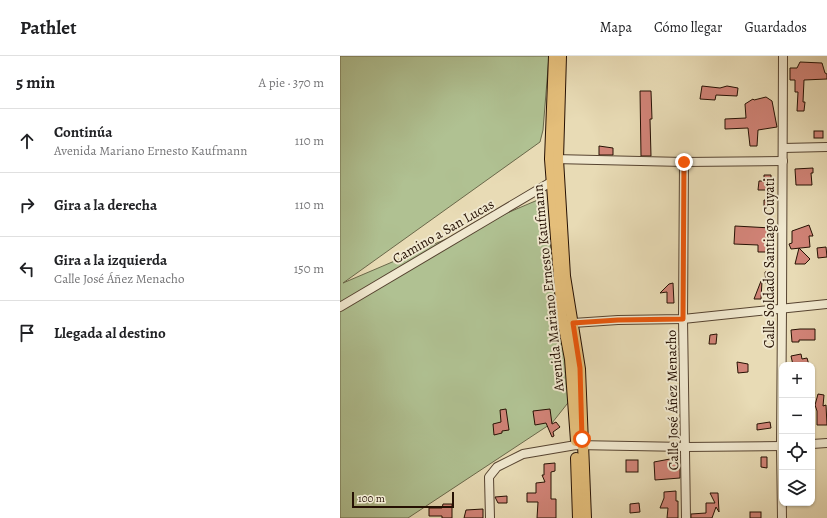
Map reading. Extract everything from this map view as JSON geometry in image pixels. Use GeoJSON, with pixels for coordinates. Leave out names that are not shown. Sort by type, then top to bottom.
{"type":"FeatureCollection","features":[{"type":"Feature","properties":{"kind":"main road","name":"Avenida Mariano Ernesto Kaufmann"},"geometry":{"type":"LineString","coordinates":[[554,56],[554,159],[565,276],[580,368],[578,518]]}},
{"type":"Feature","properties":{"kind":"main road","name":"Avenida Mariano Ernesto Kaufmann"},"geometry":{"type":"LineString","coordinates":[[554,159],[561,56]]}},
{"type":"Feature","properties":{"kind":"main road","name":"Avenida Mariano Ernesto Kaufmann"},"geometry":{"type":"LineString","coordinates":[[556,182],[562,317],[570,366],[586,518]]}},
{"type":"Feature","properties":{"kind":"street","name":"Calle Soldado Santiago Cuyati"},"geometry":{"type":"LineString","coordinates":[[781,434],[783,56]]}},
{"type":"Feature","properties":{"kind":"street"},"geometry":{"type":"LineString","coordinates":[[783,148],[827,147]]}},
{"type":"Feature","properties":{"kind":"street"},"geometry":{"type":"LineString","coordinates":[[554,159],[684,162],[783,161]]}},
{"type":"Feature","properties":{"kind":"street","name":"Calle José Áñez Menacho"},"geometry":{"type":"LineString","coordinates":[[684,162],[683,319],[686,518]]}},
{"type":"Feature","properties":{"kind":"street","name":"Camino a San Lucas"},"geometry":{"type":"LineString","coordinates":[[340,307],[556,182]]}},
{"type":"Feature","properties":{"kind":"street"},"geometry":{"type":"LineString","coordinates":[[573,323],[618,320],[683,319],[827,304]]}},
{"type":"Feature","properties":{"kind":"street"},"geometry":{"type":"LineString","coordinates":[[815,444],[827,443]]}},
{"type":"Feature","properties":{"kind":"street"},"geometry":{"type":"LineString","coordinates":[[490,518],[489,477],[497,467],[512,458],[523,454],[579,445],[779,446]]}},
{"type":"Feature","properties":{"kind":"street","name":"Calle Soldado Santiago Cuyati"},"geometry":{"type":"LineString","coordinates":[[781,470],[782,518]]}},
{"type":"Feature","properties":{"kind":"green space"},"geometry":{"type":"Polygon","coordinates":[[[340,56],[549,56],[543,130],[540,142],[343,283],[540,199],[568,322],[571,399],[552,423],[408,518],[340,518],[340,56]]]}},
{"type":"Feature","properties":{"kind":"building"},"geometry":{"type":"Polygon","coordinates":[[[800,62],[822,63],[825,73],[827,74],[827,79],[804,80],[804,111],[797,111],[798,92],[795,92],[795,80],[790,80],[790,68],[797,68],[800,62]]]}},
{"type":"Feature","properties":{"kind":"building"},"geometry":{"type":"Polygon","coordinates":[[[702,86],[720,88],[727,86],[738,88],[737,96],[716,95],[715,100],[700,99],[702,86]]]}},
{"type":"Feature","properties":{"kind":"building"},"geometry":{"type":"Polygon","coordinates":[[[640,91],[651,91],[651,156],[641,156],[640,91]]]}},
{"type":"Feature","properties":{"kind":"building"},"geometry":{"type":"Polygon","coordinates":[[[766,97],[772,101],[777,127],[758,130],[757,146],[750,146],[748,128],[725,129],[725,119],[746,118],[745,104],[753,99],[766,97]]]}},
{"type":"Feature","properties":{"kind":"building"},"geometry":{"type":"Polygon","coordinates":[[[814,131],[823,131],[823,138],[814,138],[814,131]]]}},
{"type":"Feature","properties":{"kind":"building"},"geometry":{"type":"Polygon","coordinates":[[[599,146],[613,148],[613,155],[599,155],[599,146]]]}},
{"type":"Feature","properties":{"kind":"building"},"geometry":{"type":"Polygon","coordinates":[[[813,168],[813,173],[811,173],[812,185],[796,185],[795,169],[813,168]]]}},
{"type":"Feature","properties":{"kind":"building"},"geometry":{"type":"Polygon","coordinates":[[[764,175],[771,175],[771,190],[758,190],[759,181],[764,181],[764,175]]]}},
{"type":"Feature","properties":{"kind":"building"},"geometry":{"type":"Polygon","coordinates":[[[764,200],[772,201],[772,207],[764,207],[764,200]]]}},
{"type":"Feature","properties":{"kind":"building"},"geometry":{"type":"Polygon","coordinates":[[[809,225],[813,236],[809,236],[810,247],[791,249],[789,244],[792,243],[792,231],[809,225]]]}},
{"type":"Feature","properties":{"kind":"building"},"geometry":{"type":"Polygon","coordinates":[[[735,226],[771,228],[768,252],[758,252],[758,245],[734,244],[735,226]]]}},
{"type":"Feature","properties":{"kind":"building"},"geometry":{"type":"Polygon","coordinates":[[[826,247],[827,257],[818,258],[817,248],[826,247]]]}},
{"type":"Feature","properties":{"kind":"building"},"geometry":{"type":"Polygon","coordinates":[[[799,248],[810,259],[805,264],[795,264],[799,248]]]}},
{"type":"Feature","properties":{"kind":"building"},"geometry":{"type":"Polygon","coordinates":[[[772,271],[773,283],[766,284],[765,272],[772,271]]]}},
{"type":"Feature","properties":{"kind":"building"},"geometry":{"type":"Polygon","coordinates":[[[761,281],[761,299],[754,299],[761,281]]]}},
{"type":"Feature","properties":{"kind":"building"},"geometry":{"type":"Polygon","coordinates":[[[673,283],[674,303],[667,303],[667,292],[660,293],[669,284],[673,283]]]}},
{"type":"Feature","properties":{"kind":"building"},"geometry":{"type":"Polygon","coordinates":[[[815,329],[815,340],[799,340],[799,342],[792,342],[791,330],[815,329]]]}},
{"type":"Feature","properties":{"kind":"building"},"geometry":{"type":"Polygon","coordinates":[[[717,334],[716,344],[709,344],[710,335],[717,334]]]}},
{"type":"Feature","properties":{"kind":"building"},"geometry":{"type":"Polygon","coordinates":[[[801,354],[802,359],[807,358],[808,362],[792,362],[791,356],[801,354]]]}},
{"type":"Feature","properties":{"kind":"building"},"geometry":{"type":"Polygon","coordinates":[[[737,362],[748,364],[748,372],[738,373],[737,362]]]}},
{"type":"Feature","properties":{"kind":"building"},"geometry":{"type":"Polygon","coordinates":[[[818,394],[824,395],[823,406],[826,405],[827,425],[817,425],[817,411],[815,405],[818,394]]]}},
{"type":"Feature","properties":{"kind":"building"},"geometry":{"type":"Polygon","coordinates":[[[506,409],[509,430],[502,431],[502,433],[494,435],[493,424],[501,422],[500,410],[506,409]]]}},
{"type":"Feature","properties":{"kind":"building"},"geometry":{"type":"Polygon","coordinates":[[[550,409],[552,424],[556,422],[560,427],[553,432],[554,436],[552,437],[546,423],[535,425],[533,411],[550,409]]]}},
{"type":"Feature","properties":{"kind":"building"},"geometry":{"type":"Polygon","coordinates":[[[770,422],[771,428],[757,430],[757,424],[770,422]]]}},
{"type":"Feature","properties":{"kind":"building"},"geometry":{"type":"Polygon","coordinates":[[[761,457],[767,457],[767,468],[761,467],[761,457]]]}},
{"type":"Feature","properties":{"kind":"building"},"geometry":{"type":"Polygon","coordinates":[[[670,459],[680,467],[680,478],[655,480],[654,462],[670,459]]]}},
{"type":"Feature","properties":{"kind":"building"},"geometry":{"type":"Polygon","coordinates":[[[626,460],[638,460],[638,472],[626,472],[626,460]]]}},
{"type":"Feature","properties":{"kind":"building"},"geometry":{"type":"Polygon","coordinates":[[[555,463],[555,471],[551,472],[551,499],[556,499],[556,518],[537,518],[538,502],[527,502],[527,493],[536,493],[536,483],[545,482],[542,475],[544,475],[544,464],[555,463]]]}},
{"type":"Feature","properties":{"kind":"building"},"geometry":{"type":"Polygon","coordinates":[[[676,491],[676,501],[678,501],[678,518],[667,518],[668,508],[660,508],[664,498],[664,492],[676,491]]]}},
{"type":"Feature","properties":{"kind":"building"},"geometry":{"type":"Polygon","coordinates":[[[710,493],[718,493],[719,512],[716,507],[712,518],[691,518],[691,514],[706,513],[706,503],[715,503],[710,493]]]}},
{"type":"Feature","properties":{"kind":"building"},"geometry":{"type":"Polygon","coordinates":[[[507,496],[507,503],[498,503],[495,497],[507,496]]]}},
{"type":"Feature","properties":{"kind":"building"},"geometry":{"type":"Polygon","coordinates":[[[639,503],[640,512],[630,513],[630,504],[639,503]]]}},
{"type":"Feature","properties":{"kind":"building"},"geometry":{"type":"Polygon","coordinates":[[[443,504],[452,504],[452,518],[429,516],[429,508],[442,508],[443,504]]]}},
{"type":"Feature","properties":{"kind":"building"},"geometry":{"type":"Polygon","coordinates":[[[483,509],[483,518],[464,518],[466,510],[483,509]]]}},
{"type":"Feature","properties":{"kind":"building"},"geometry":{"type":"Polygon","coordinates":[[[750,512],[761,512],[761,518],[750,518],[750,512]]]}},
{"type":"Feature","properties":{"kind":"route"},"geometry":{"type":"LineString","coordinates":[[582,439],[580,368],[573,323],[618,320],[683,319],[684,162]]}}]}
